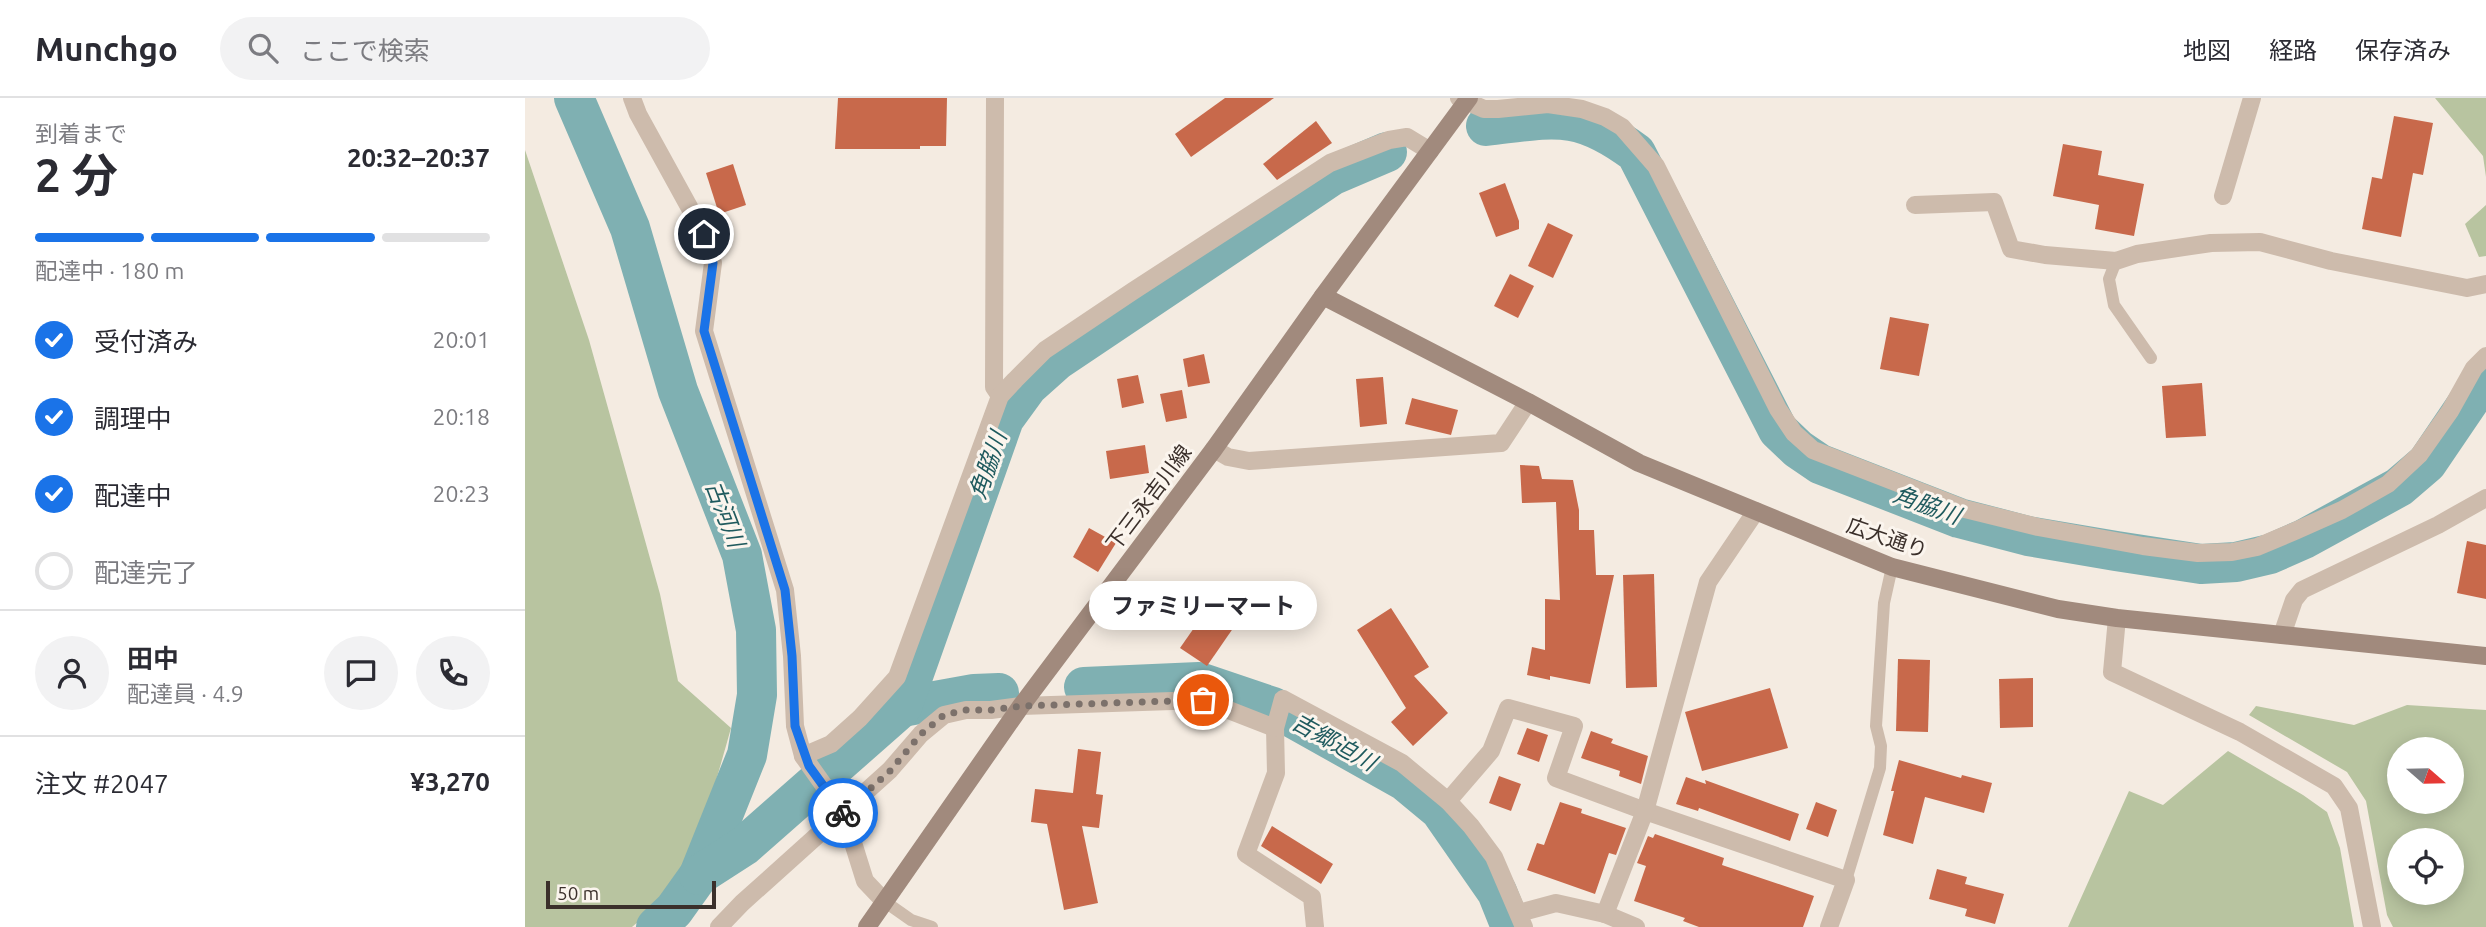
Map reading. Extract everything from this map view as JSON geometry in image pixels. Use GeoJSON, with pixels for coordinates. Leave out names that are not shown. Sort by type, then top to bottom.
{"type":"FeatureCollection","features":[{"type":"Feature","properties":{"kind":"street"},"geometry":{"type":"LineString","coordinates":[[632,98],[638,114],[704,234],[713,263],[704,331],[785,590],[792,656],[795,726],[806,761],[841,810],[865,881],[884,901]]}},
{"type":"Feature","properties":{"kind":"street"},"geometry":{"type":"LineString","coordinates":[[995,98],[994,387],[1000,396]]}},
{"type":"Feature","properties":{"kind":"street"},"geometry":{"type":"LineString","coordinates":[[2223,196],[2252,98]]}},
{"type":"Feature","properties":{"kind":"street"},"geometry":{"type":"LineString","coordinates":[[1465,99],[1484,108],[1499,110],[1548,104],[1582,109],[1605,117],[1622,127],[1656,166],[1778,408],[1794,433],[1813,450],[1965,509],[2038,527],[2143,546],[2199,553],[2232,552],[2257,547],[2342,510],[2388,484],[2419,455],[2450,411],[2474,368],[2486,356]]}},
{"type":"Feature","properties":{"kind":"street","name":"下三永吉川線"},"geometry":{"type":"LineString","coordinates":[[867,927],[1021,706],[1214,449],[1430,152],[1465,99]]}},
{"type":"Feature","properties":{"kind":"street"},"geometry":{"type":"LineString","coordinates":[[806,761],[831,744],[860,718],[897,677],[1000,396],[1045,350],[1330,163],[1389,140],[1407,137],[1430,152]]}},
{"type":"Feature","properties":{"kind":"street"},"geometry":{"type":"LineString","coordinates":[[1915,205],[1994,202],[2011,249],[2045,256],[2116,261],[2137,254],[2211,243],[2260,242],[2331,261],[2467,288],[2486,284]]}},
{"type":"Feature","properties":{"kind":"street","name":"広大通り"},"geometry":{"type":"LineString","coordinates":[[1323,296],[1528,402],[1639,464],[1892,567],[2058,610],[2486,656]]}},
{"type":"Feature","properties":{"kind":"street"},"geometry":{"type":"LineString","coordinates":[[1214,449],[1228,457],[1249,461],[1501,443],[1528,402]]}},
{"type":"Feature","properties":{"kind":"street"},"geometry":{"type":"LineString","coordinates":[[2282,635],[2294,600],[2302,590],[2486,498]]}},
{"type":"Feature","properties":{"kind":"street"},"geometry":{"type":"LineString","coordinates":[[1605,914],[1645,811],[1708,582],[1756,511]]}},
{"type":"Feature","properties":{"kind":"street"},"geometry":{"type":"LineString","coordinates":[[2117,618],[2112,671],[2240,732],[2334,786],[2349,808],[2372,927]]}},
{"type":"Feature","properties":{"kind":"street"},"geometry":{"type":"LineString","coordinates":[[1315,927],[1312,897],[1246,854],[1276,773],[1277,719],[1283,699],[1402,763],[1448,801],[1471,826],[1494,858],[1522,920],[1556,903],[1605,914],[1636,927]]}},
{"type":"Feature","properties":{"kind":"street"},"geometry":{"type":"LineString","coordinates":[[719,927],[841,810],[890,771],[921,734],[944,715],[966,710],[1021,706],[1203,700],[1277,719]]}},
{"type":"Feature","properties":{"kind":"street"},"geometry":{"type":"LineString","coordinates":[[1448,801],[1492,751],[1508,708],[1574,726],[1556,778],[1846,880],[1829,927]]}},
{"type":"Feature","properties":{"kind":"lane"},"geometry":{"type":"LineString","coordinates":[[2116,261],[2109,279],[2114,305],[2151,358]]}},
{"type":"Feature","properties":{"kind":"lane"},"geometry":{"type":"LineString","coordinates":[[1846,880],[1880,768],[1881,746],[1876,726],[1884,603],[1892,567]]}},
{"type":"Feature","properties":{"kind":"lane"},"geometry":{"type":"LineString","coordinates":[[884,901],[911,920],[932,927]]}},
{"type":"Feature","properties":{"kind":"green space"},"geometry":{"type":"Polygon","coordinates":[[[2435,98],[2486,98],[2486,177],[2483,156],[2435,98]]]}},
{"type":"Feature","properties":{"kind":"green space"},"geometry":{"type":"Polygon","coordinates":[[[525,150],[589,340],[660,594],[678,681],[731,728],[695,842],[685,864],[661,902],[632,927],[525,927],[525,150]]]}},
{"type":"Feature","properties":{"kind":"green space"},"geometry":{"type":"Polygon","coordinates":[[[2486,205],[2486,256],[2479,257],[2465,224],[2486,205]]]}},
{"type":"Feature","properties":{"kind":"green space"},"geometry":{"type":"Polygon","coordinates":[[[2407,705],[2486,710],[2486,927],[2393,927],[2387,915],[2366,801],[2347,772],[2249,715],[2256,706],[2354,725],[2407,705]]]}},
{"type":"Feature","properties":{"kind":"green space"},"geometry":{"type":"Polygon","coordinates":[[[2228,751],[2327,812],[2340,848],[2354,927],[2068,927],[2129,791],[2163,805],[2228,751]]]}},
{"type":"Feature","properties":{"kind":"building"},"geometry":{"type":"Polygon","coordinates":[[[838,98],[947,98],[946,146],[920,146],[920,149],[835,149],[838,98]]]}},
{"type":"Feature","properties":{"kind":"building"},"geometry":{"type":"Polygon","coordinates":[[[1225,98],[1274,98],[1191,157],[1175,134],[1225,98]]]}},
{"type":"Feature","properties":{"kind":"building"},"geometry":{"type":"Polygon","coordinates":[[[2394,116],[2433,123],[2423,175],[2413,173],[2401,237],[2362,229],[2372,177],[2382,179],[2394,116]]]}},
{"type":"Feature","properties":{"kind":"building"},"geometry":{"type":"Polygon","coordinates":[[[1316,121],[1332,143],[1277,180],[1263,164],[1316,121]]]}},
{"type":"Feature","properties":{"kind":"building"},"geometry":{"type":"Polygon","coordinates":[[[2063,144],[2102,151],[2098,175],[2144,184],[2134,236],[2095,229],[2099,205],[2053,196],[2063,144]]]}},
{"type":"Feature","properties":{"kind":"building"},"geometry":{"type":"Polygon","coordinates":[[[733,164],[746,205],[719,214],[706,173],[733,164]]]}},
{"type":"Feature","properties":{"kind":"building"},"geometry":{"type":"Polygon","coordinates":[[[1505,183],[1519,221],[1519,229],[1496,237],[1479,193],[1505,183]]]}},
{"type":"Feature","properties":{"kind":"building"},"geometry":{"type":"Polygon","coordinates":[[[1548,223],[1573,235],[1553,278],[1528,266],[1548,223]]]}},
{"type":"Feature","properties":{"kind":"building"},"geometry":{"type":"Polygon","coordinates":[[[1510,274],[1534,286],[1518,318],[1494,306],[1510,274]]]}},
{"type":"Feature","properties":{"kind":"building"},"geometry":{"type":"Polygon","coordinates":[[[1890,317],[1929,324],[1919,376],[1880,369],[1890,317]]]}},
{"type":"Feature","properties":{"kind":"building"},"geometry":{"type":"Polygon","coordinates":[[[1204,354],[1210,383],[1188,387],[1183,359],[1204,354]]]}},
{"type":"Feature","properties":{"kind":"building"},"geometry":{"type":"Polygon","coordinates":[[[1138,375],[1144,403],[1122,408],[1117,379],[1138,375]]]}},
{"type":"Feature","properties":{"kind":"building"},"geometry":{"type":"Polygon","coordinates":[[[1383,377],[1387,424],[1360,427],[1356,379],[1383,377]]]}},
{"type":"Feature","properties":{"kind":"building"},"geometry":{"type":"Polygon","coordinates":[[[2202,383],[2206,436],[2166,438],[2162,386],[2202,383]]]}},
{"type":"Feature","properties":{"kind":"building"},"geometry":{"type":"Polygon","coordinates":[[[1182,390],[1187,418],[1166,422],[1160,394],[1182,390]]]}},
{"type":"Feature","properties":{"kind":"building"},"geometry":{"type":"Polygon","coordinates":[[[1412,398],[1458,410],[1451,435],[1405,424],[1412,398]]]}},
{"type":"Feature","properties":{"kind":"building"},"geometry":{"type":"Polygon","coordinates":[[[1145,445],[1149,473],[1110,479],[1106,451],[1145,445]]]}},
{"type":"Feature","properties":{"kind":"building"},"geometry":{"type":"Polygon","coordinates":[[[1520,465],[1539,466],[1542,479],[1573,480],[1579,510],[1579,530],[1594,530],[1596,575],[1614,575],[1590,684],[1550,676],[1550,680],[1527,675],[1532,647],[1545,650],[1545,599],[1560,600],[1556,502],[1522,503],[1520,465]]]}},
{"type":"Feature","properties":{"kind":"building"},"geometry":{"type":"Polygon","coordinates":[[[1089,528],[1116,543],[1098,572],[1073,557],[1089,528]]]}},
{"type":"Feature","properties":{"kind":"building"},"geometry":{"type":"Polygon","coordinates":[[[2467,541],[2486,545],[2486,599],[2457,593],[2467,541]]]}},
{"type":"Feature","properties":{"kind":"building"},"geometry":{"type":"Polygon","coordinates":[[[1654,574],[1657,687],[1626,688],[1623,575],[1654,574]]]}},
{"type":"Feature","properties":{"kind":"building"},"geometry":{"type":"Polygon","coordinates":[[[1210,605],[1236,624],[1207,666],[1180,648],[1210,605]]]}},
{"type":"Feature","properties":{"kind":"building"},"geometry":{"type":"Polygon","coordinates":[[[1391,608],[1429,667],[1414,676],[1448,713],[1413,746],[1391,722],[1406,708],[1357,630],[1391,608]]]}},
{"type":"Feature","properties":{"kind":"building"},"geometry":{"type":"Polygon","coordinates":[[[1898,659],[1930,660],[1928,732],[1896,731],[1898,659]]]}},
{"type":"Feature","properties":{"kind":"building"},"geometry":{"type":"Polygon","coordinates":[[[2033,678],[2033,727],[2000,728],[1999,679],[2033,678]]]}},
{"type":"Feature","properties":{"kind":"building"},"geometry":{"type":"Polygon","coordinates":[[[1770,688],[1788,748],[1702,771],[1685,712],[1770,688]]]}},
{"type":"Feature","properties":{"kind":"building"},"geometry":{"type":"Polygon","coordinates":[[[1527,728],[1548,735],[1539,762],[1517,754],[1527,728]]]}},
{"type":"Feature","properties":{"kind":"building"},"geometry":{"type":"Polygon","coordinates":[[[1591,731],[1613,739],[1611,743],[1648,756],[1641,784],[1619,776],[1620,771],[1581,758],[1591,731]]]}},
{"type":"Feature","properties":{"kind":"building"},"geometry":{"type":"Polygon","coordinates":[[[1078,749],[1101,752],[1096,794],[1103,795],[1099,828],[1082,826],[1098,903],[1064,910],[1047,824],[1031,822],[1035,789],[1073,793],[1078,749]]]}},
{"type":"Feature","properties":{"kind":"building"},"geometry":{"type":"Polygon","coordinates":[[[1899,760],[1961,778],[1962,775],[1992,783],[1984,813],[1925,797],[1913,844],[1883,835],[1899,760]]]}},
{"type":"Feature","properties":{"kind":"building"},"geometry":{"type":"Polygon","coordinates":[[[1499,776],[1521,784],[1511,811],[1489,803],[1499,776]]]}},
{"type":"Feature","properties":{"kind":"building"},"geometry":{"type":"Polygon","coordinates":[[[1686,777],[1706,784],[1705,780],[1799,814],[1790,841],[1699,808],[1698,811],[1676,804],[1686,777]]]}},
{"type":"Feature","properties":{"kind":"building"},"geometry":{"type":"Polygon","coordinates":[[[1560,802],[1582,809],[1581,813],[1626,828],[1616,855],[1609,853],[1595,894],[1527,870],[1537,843],[1544,845],[1560,802]]]}},
{"type":"Feature","properties":{"kind":"building"},"geometry":{"type":"Polygon","coordinates":[[[1816,802],[1837,810],[1828,837],[1806,829],[1816,802]]]}},
{"type":"Feature","properties":{"kind":"building"},"geometry":{"type":"Polygon","coordinates":[[[1272,826],[1333,864],[1321,884],[1261,846],[1272,826]]]}},
{"type":"Feature","properties":{"kind":"building"},"geometry":{"type":"Polygon","coordinates":[[[1655,834],[1724,858],[1722,865],[1814,896],[1803,927],[1699,927],[1683,921],[1685,918],[1634,901],[1646,866],[1637,863],[1648,836],[1653,838],[1655,834]]]}},
{"type":"Feature","properties":{"kind":"building"},"geometry":{"type":"Polygon","coordinates":[[[1937,869],[1967,877],[1965,884],[2004,894],[1995,924],[1965,916],[1967,909],[1929,899],[1937,869]]]}},
{"type":"Feature","properties":{"kind":"waterway","name":"古河川"},"geometry":{"type":"LineString","coordinates":[[574,98],[630,228],[678,391],[742,555],[756,630],[757,695],[747,755],[699,875],[674,910],[656,927]]}},
{"type":"Feature","properties":{"kind":"waterway","name":"角脇川"},"geometry":{"type":"LineString","coordinates":[[1486,126],[1548,119],[1581,123],[1597,129],[1636,153],[1778,430],[1798,449],[1820,464],[1959,518],[2028,536],[2201,564],[2236,562],[2270,554],[2304,539],[2399,487],[2427,463],[2486,376]]}},
{"type":"Feature","properties":{"kind":"waterway","name":"角脇川"},"geometry":{"type":"LineString","coordinates":[[699,875],[744,846],[902,707],[1004,419],[1028,386],[1056,361],[1333,175],[1387,152]]}},
{"type":"Feature","properties":{"kind":"waterway","name":"吉郷迫川"},"geometry":{"type":"LineString","coordinates":[[1084,687],[1199,682],[1273,707],[1405,781],[1440,810],[1497,892],[1511,927]]}},
{"type":"Feature","properties":{"kind":"waterway","name":"吉郷迫川"},"geometry":{"type":"LineString","coordinates":[[902,707],[974,694],[999,693]]}},
{"type":"Feature","properties":{"kind":"way so far"},"geometry":{"type":"LineString","coordinates":[[843,813],[890,771],[921,734],[944,715],[966,710],[1021,706],[1203,700]]}},
{"type":"Feature","properties":{"kind":"place","name":"ファミリーマート"},"geometry":{"type":"Point","coordinates":[1203,700]}},
{"type":"Feature","properties":{"kind":"route"},"geometry":{"type":"LineString","coordinates":[[704,234],[713,263],[704,331],[785,590],[792,656],[795,726],[803,756],[843,813]]}}]}
